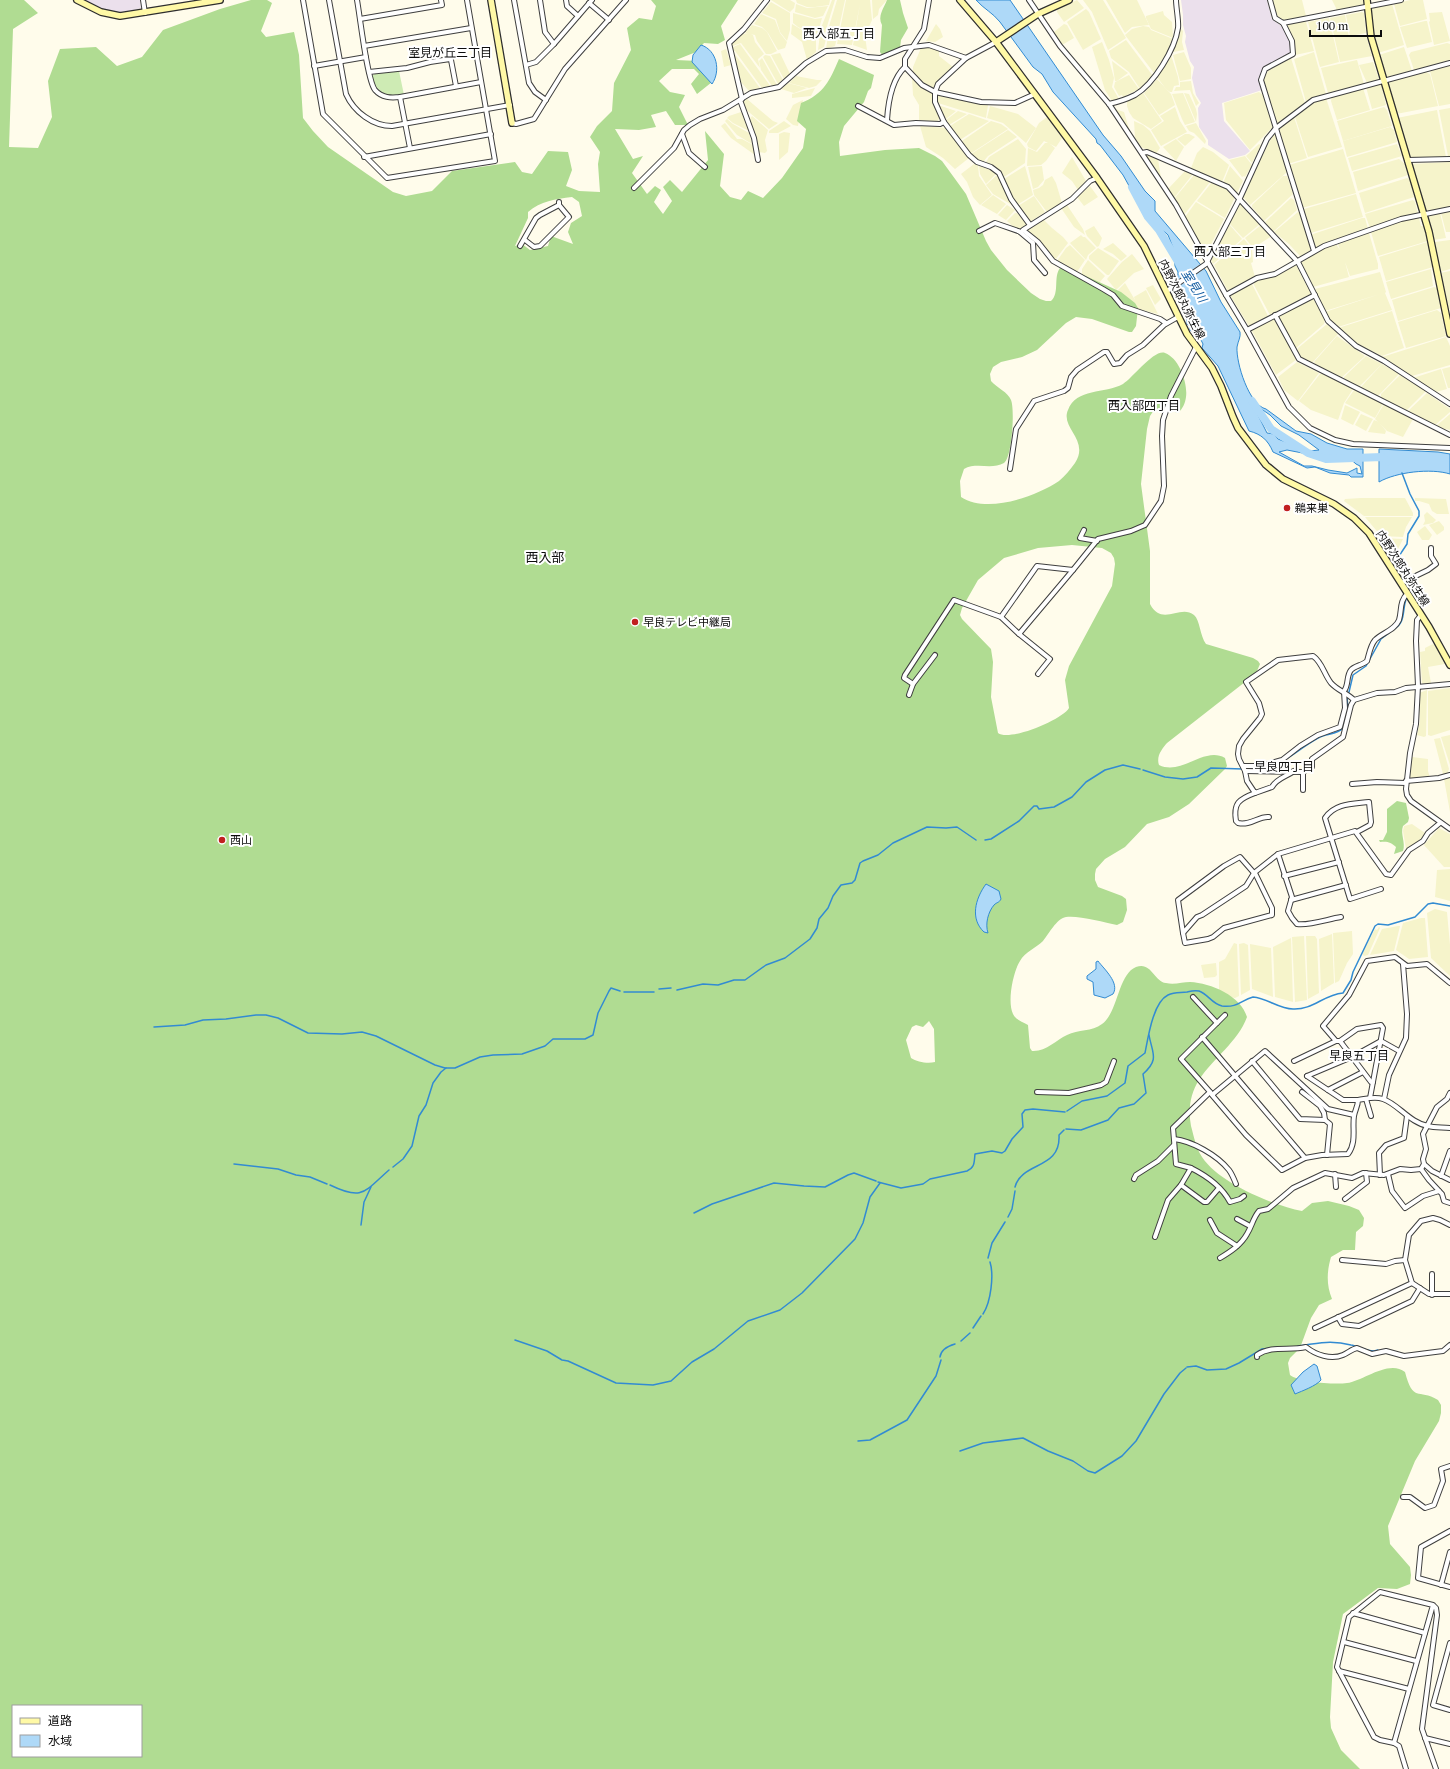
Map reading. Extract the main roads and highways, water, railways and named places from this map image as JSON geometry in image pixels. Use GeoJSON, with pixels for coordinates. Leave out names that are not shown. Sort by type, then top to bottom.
{"type":"FeatureCollection","features":[{"type":"Feature","properties":{"kind":"main road"},"geometry":{"type":"LineString","coordinates":[[77,0],[95,10],[114,15],[126,16],[220,0]]}},
{"type":"Feature","properties":{"kind":"main road"},"geometry":{"type":"LineString","coordinates":[[491,0],[512,123]]}},
{"type":"Feature","properties":{"kind":"main road","name":"内野次郎丸弥生線"},"geometry":{"type":"LineString","coordinates":[[960,0],[996,42],[1036,94],[1144,246],[1168,290],[1178,317],[1196,347],[1212,368],[1238,428],[1266,465],[1283,479],[1334,504],[1354,518],[1369,534],[1403,581],[1408,593],[1450,665]]}},
{"type":"Feature","properties":{"kind":"main road"},"geometry":{"type":"LineString","coordinates":[[996,42],[1036,15],[1069,0]]}},
{"type":"Feature","properties":{"kind":"main road"},"geometry":{"type":"LineString","coordinates":[[1367,0],[1371,37],[1424,214],[1447,312],[1450,334]]}},
{"type":"Feature","properties":{"kind":"water"},"geometry":{"type":"Polygon","coordinates":[[[976,0],[1010,0],[1103,135],[1121,156],[1145,191],[1155,201],[1155,211],[1206,271],[1221,302],[1240,332],[1237,354],[1241,373],[1254,400],[1260,406],[1296,431],[1311,434],[1327,443],[1347,449],[1363,449],[1363,477],[1351,477],[1349,475],[1330,473],[1315,467],[1307,468],[1273,452],[1264,438],[1249,431],[1218,366],[1202,348],[1203,344],[1199,336],[1190,330],[1190,327],[1187,324],[1186,314],[1177,292],[1178,272],[1175,266],[1174,250],[1168,235],[1151,219],[1139,195],[1135,195],[1133,193],[1123,175],[1097,143],[1096,139],[1053,92],[1042,74],[1033,67],[997,19],[976,0]],[[1260,408],[1256,411],[1267,433],[1274,434],[1278,439],[1309,451],[1319,450],[1299,435],[1281,426],[1260,408]],[[1287,450],[1279,452],[1304,466],[1312,466],[1347,473],[1357,468],[1357,473],[1362,474],[1360,466],[1347,456],[1323,457],[1287,450]]]}},
{"type":"Feature","properties":{"kind":"water"},"geometry":{"type":"Polygon","coordinates":[[[701,45],[711,51],[716,62],[717,67],[715,79],[712,84],[692,62],[693,55],[701,45]]]}},
{"type":"Feature","properties":{"kind":"water"},"geometry":{"type":"Polygon","coordinates":[[[1379,449],[1450,454],[1450,474],[1433,471],[1404,473],[1379,482],[1379,449]]]}},
{"type":"Feature","properties":{"kind":"water"},"geometry":{"type":"Polygon","coordinates":[[[986,884],[999,891],[1001,899],[994,905],[989,915],[987,922],[988,933],[984,932],[980,927],[976,915],[977,902],[986,884]]]}},
{"type":"Feature","properties":{"kind":"water"},"geometry":{"type":"Polygon","coordinates":[[[1098,961],[1113,981],[1115,990],[1113,994],[1105,998],[1094,995],[1093,982],[1087,979],[1087,976],[1096,969],[1096,962],[1098,961]]]}},
{"type":"Feature","properties":{"kind":"water"},"geometry":{"type":"Polygon","coordinates":[[[1314,1364],[1317,1366],[1321,1380],[1295,1394],[1291,1385],[1303,1372],[1314,1364]]]}},
{"type":"Feature","properties":{"kind":"waterway","name":"室見川"},"geometry":{"type":"LineString","coordinates":[[1132,187],[1148,217],[1159,230],[1180,265]]}},
{"type":"Feature","properties":{"kind":"waterway","name":"室見川"},"geometry":{"type":"LineString","coordinates":[[1252,401],[1271,429],[1308,453],[1326,459],[1382,457],[1388,461]]}},
{"type":"Feature","properties":{"kind":"waterway"},"geometry":{"type":"LineString","coordinates":[[1402,473],[1410,494],[1419,511],[1419,516],[1408,534],[1407,544],[1399,556],[1411,585]]}},
{"type":"Feature","properties":{"kind":"waterway"},"geometry":{"type":"LineString","coordinates":[[1394,629],[1402,620],[1406,599]]}},
{"type":"Feature","properties":{"kind":"waterway"},"geometry":{"type":"LineString","coordinates":[[1349,692],[1353,675],[1366,666],[1381,639],[1389,633]]}},
{"type":"Feature","properties":{"kind":"waterway"},"geometry":{"type":"LineString","coordinates":[[1346,717],[1348,709],[1347,697]]}},
{"type":"Feature","properties":{"kind":"waterway"},"geometry":{"type":"LineString","coordinates":[[1257,769],[1283,761],[1318,738],[1338,732],[1343,728]]}},
{"type":"Feature","properties":{"kind":"waterway"},"geometry":{"type":"LineString","coordinates":[[985,840],[991,839],[1019,821],[1034,806],[1037,806],[1039,809],[1054,807],[1072,797],[1086,782],[1105,770],[1123,765],[1140,769]]}},
{"type":"Feature","properties":{"kind":"waterway"},"geometry":{"type":"LineString","coordinates":[[1143,770],[1165,777],[1183,779],[1197,777],[1211,768],[1243,769]]}},
{"type":"Feature","properties":{"kind":"waterway"},"geometry":{"type":"LineString","coordinates":[[677,990],[703,984],[718,985],[734,980],[745,980],[766,965],[785,958],[810,939],[817,928],[819,919],[828,908],[833,896],[841,885],[852,883],[855,880],[860,863],[878,855],[893,843],[927,827],[957,827],[976,840]]}},
{"type":"Feature","properties":{"kind":"waterway"},"geometry":{"type":"LineString","coordinates":[[1067,1111],[1082,1101],[1107,1096],[1125,1083],[1128,1066],[1145,1053],[1155,1012],[1158,1005],[1168,995],[1199,991],[1215,1003],[1222,1006],[1236,1005],[1253,997],[1263,999],[1288,1009],[1300,1009],[1330,996],[1343,993],[1351,980],[1353,972],[1375,926],[1378,924],[1388,925],[1415,917],[1428,904],[1433,903],[1450,906]]}},
{"type":"Feature","properties":{"kind":"waterway"},"geometry":{"type":"LineString","coordinates":[[154,1027],[185,1025],[203,1020],[266,1015],[278,1018],[308,1033],[342,1034],[362,1032],[376,1036],[435,1065],[445,1068],[455,1068],[480,1057],[522,1054],[545,1046],[553,1039],[585,1039],[593,1035],[598,1013],[611,988],[620,991]]}},
{"type":"Feature","properties":{"kind":"waterway"},"geometry":{"type":"LineString","coordinates":[[659,989],[671,988]]}},
{"type":"Feature","properties":{"kind":"waterway"},"geometry":{"type":"LineString","coordinates":[[624,992],[654,992]]}},
{"type":"Feature","properties":{"kind":"waterway"},"geometry":{"type":"LineString","coordinates":[[1066,1129],[1081,1130],[1108,1120],[1119,1108],[1134,1104],[1146,1093],[1143,1074],[1152,1064],[1154,1056],[1149,1035]]}},
{"type":"Feature","properties":{"kind":"waterway"},"geometry":{"type":"LineString","coordinates":[[393,1167],[403,1159],[412,1146],[419,1116],[426,1105],[433,1083],[446,1068]]}},
{"type":"Feature","properties":{"kind":"waterway"},"geometry":{"type":"LineString","coordinates":[[878,1182],[901,1188],[923,1184],[930,1179],[967,1171],[973,1166],[975,1154],[992,1151],[1002,1153],[1005,1151],[1012,1139],[1023,1127],[1022,1114],[1025,1110],[1033,1109],[1065,1112]]}},
{"type":"Feature","properties":{"kind":"waterway"},"geometry":{"type":"LineString","coordinates":[[1015,1187],[1019,1179],[1025,1173],[1048,1160],[1054,1154],[1058,1146],[1059,1135],[1064,1130]]}},
{"type":"Feature","properties":{"kind":"waterway"},"geometry":{"type":"LineString","coordinates":[[234,1164],[278,1169],[296,1175],[310,1177],[327,1184]]}},
{"type":"Feature","properties":{"kind":"waterway"},"geometry":{"type":"LineString","coordinates":[[330,1185],[350,1192],[362,1192],[368,1189],[389,1170]]}},
{"type":"Feature","properties":{"kind":"waterway"},"geometry":{"type":"LineString","coordinates":[[694,1213],[712,1204],[774,1183],[825,1187],[854,1173],[876,1181]]}},
{"type":"Feature","properties":{"kind":"waterway"},"geometry":{"type":"LineString","coordinates":[[515,1340],[547,1351],[562,1360],[568,1361],[616,1383],[653,1385],[671,1381],[692,1362],[714,1349],[748,1321],[780,1310],[802,1293],[855,1239],[863,1223],[870,1197],[880,1183]]}},
{"type":"Feature","properties":{"kind":"waterway"},"geometry":{"type":"LineString","coordinates":[[361,1225],[364,1202],[371,1187]]}},
{"type":"Feature","properties":{"kind":"waterway"},"geometry":{"type":"LineString","coordinates":[[1008,1217],[1012,1209],[1015,1191]]}},
{"type":"Feature","properties":{"kind":"waterway"},"geometry":{"type":"LineString","coordinates":[[988,1258],[992,1243],[1005,1222]]}},
{"type":"Feature","properties":{"kind":"waterway"},"geometry":{"type":"LineString","coordinates":[[983,1314],[990,1296],[992,1274],[990,1262]]}},
{"type":"Feature","properties":{"kind":"waterway"},"geometry":{"type":"LineString","coordinates":[[973,1328],[981,1316]]}},
{"type":"Feature","properties":{"kind":"waterway"},"geometry":{"type":"LineString","coordinates":[[961,1341],[970,1333]]}},
{"type":"Feature","properties":{"kind":"waterway"},"geometry":{"type":"LineString","coordinates":[[1298,1346],[1331,1342],[1344,1343],[1372,1351],[1378,1350]]}},
{"type":"Feature","properties":{"kind":"waterway"},"geometry":{"type":"LineString","coordinates":[[940,1357],[943,1350],[955,1344]]}},
{"type":"Feature","properties":{"kind":"waterway"},"geometry":{"type":"LineString","coordinates":[[1187,1367],[1196,1366],[1207,1370],[1226,1369],[1262,1349],[1280,1347]]}},
{"type":"Feature","properties":{"kind":"waterway"},"geometry":{"type":"LineString","coordinates":[[858,1441],[870,1440],[907,1420],[936,1376],[941,1360]]}},
{"type":"Feature","properties":{"kind":"waterway"},"geometry":{"type":"LineString","coordinates":[[960,1451],[983,1443],[1023,1438],[1048,1451],[1073,1461],[1088,1471],[1095,1473],[1122,1456],[1136,1441],[1164,1394],[1180,1373],[1186,1368]]}},
{"type":"Feature","properties":{"kind":"place","name":"鵜来巣"},"geometry":{"type":"Point","coordinates":[1287,508]}},
{"type":"Feature","properties":{"kind":"place","name":"早良テレビ中継局"},"geometry":{"type":"Point","coordinates":[635,622]}},
{"type":"Feature","properties":{"kind":"place","name":"西山"},"geometry":{"type":"Point","coordinates":[222,840]}},
{"type":"Feature","properties":{"kind":"district","name":"西入部五丁目"},"geometry":{"type":"Point","coordinates":[839,34]}},
{"type":"Feature","properties":{"kind":"district","name":"室見が丘三丁目"},"geometry":{"type":"Point","coordinates":[450,53]}},
{"type":"Feature","properties":{"kind":"district","name":"西入部三丁目"},"geometry":{"type":"Point","coordinates":[1230,252]}},
{"type":"Feature","properties":{"kind":"district","name":"西入部四丁目"},"geometry":{"type":"Point","coordinates":[1144,406]}},
{"type":"Feature","properties":{"kind":"district","name":"西入部"},"geometry":{"type":"Point","coordinates":[545,557]}},
{"type":"Feature","properties":{"kind":"district","name":"早良四丁目"},"geometry":{"type":"Point","coordinates":[1284,767]}},
{"type":"Feature","properties":{"kind":"district","name":"早良五丁目"},"geometry":{"type":"Point","coordinates":[1359,1056]}}]}
